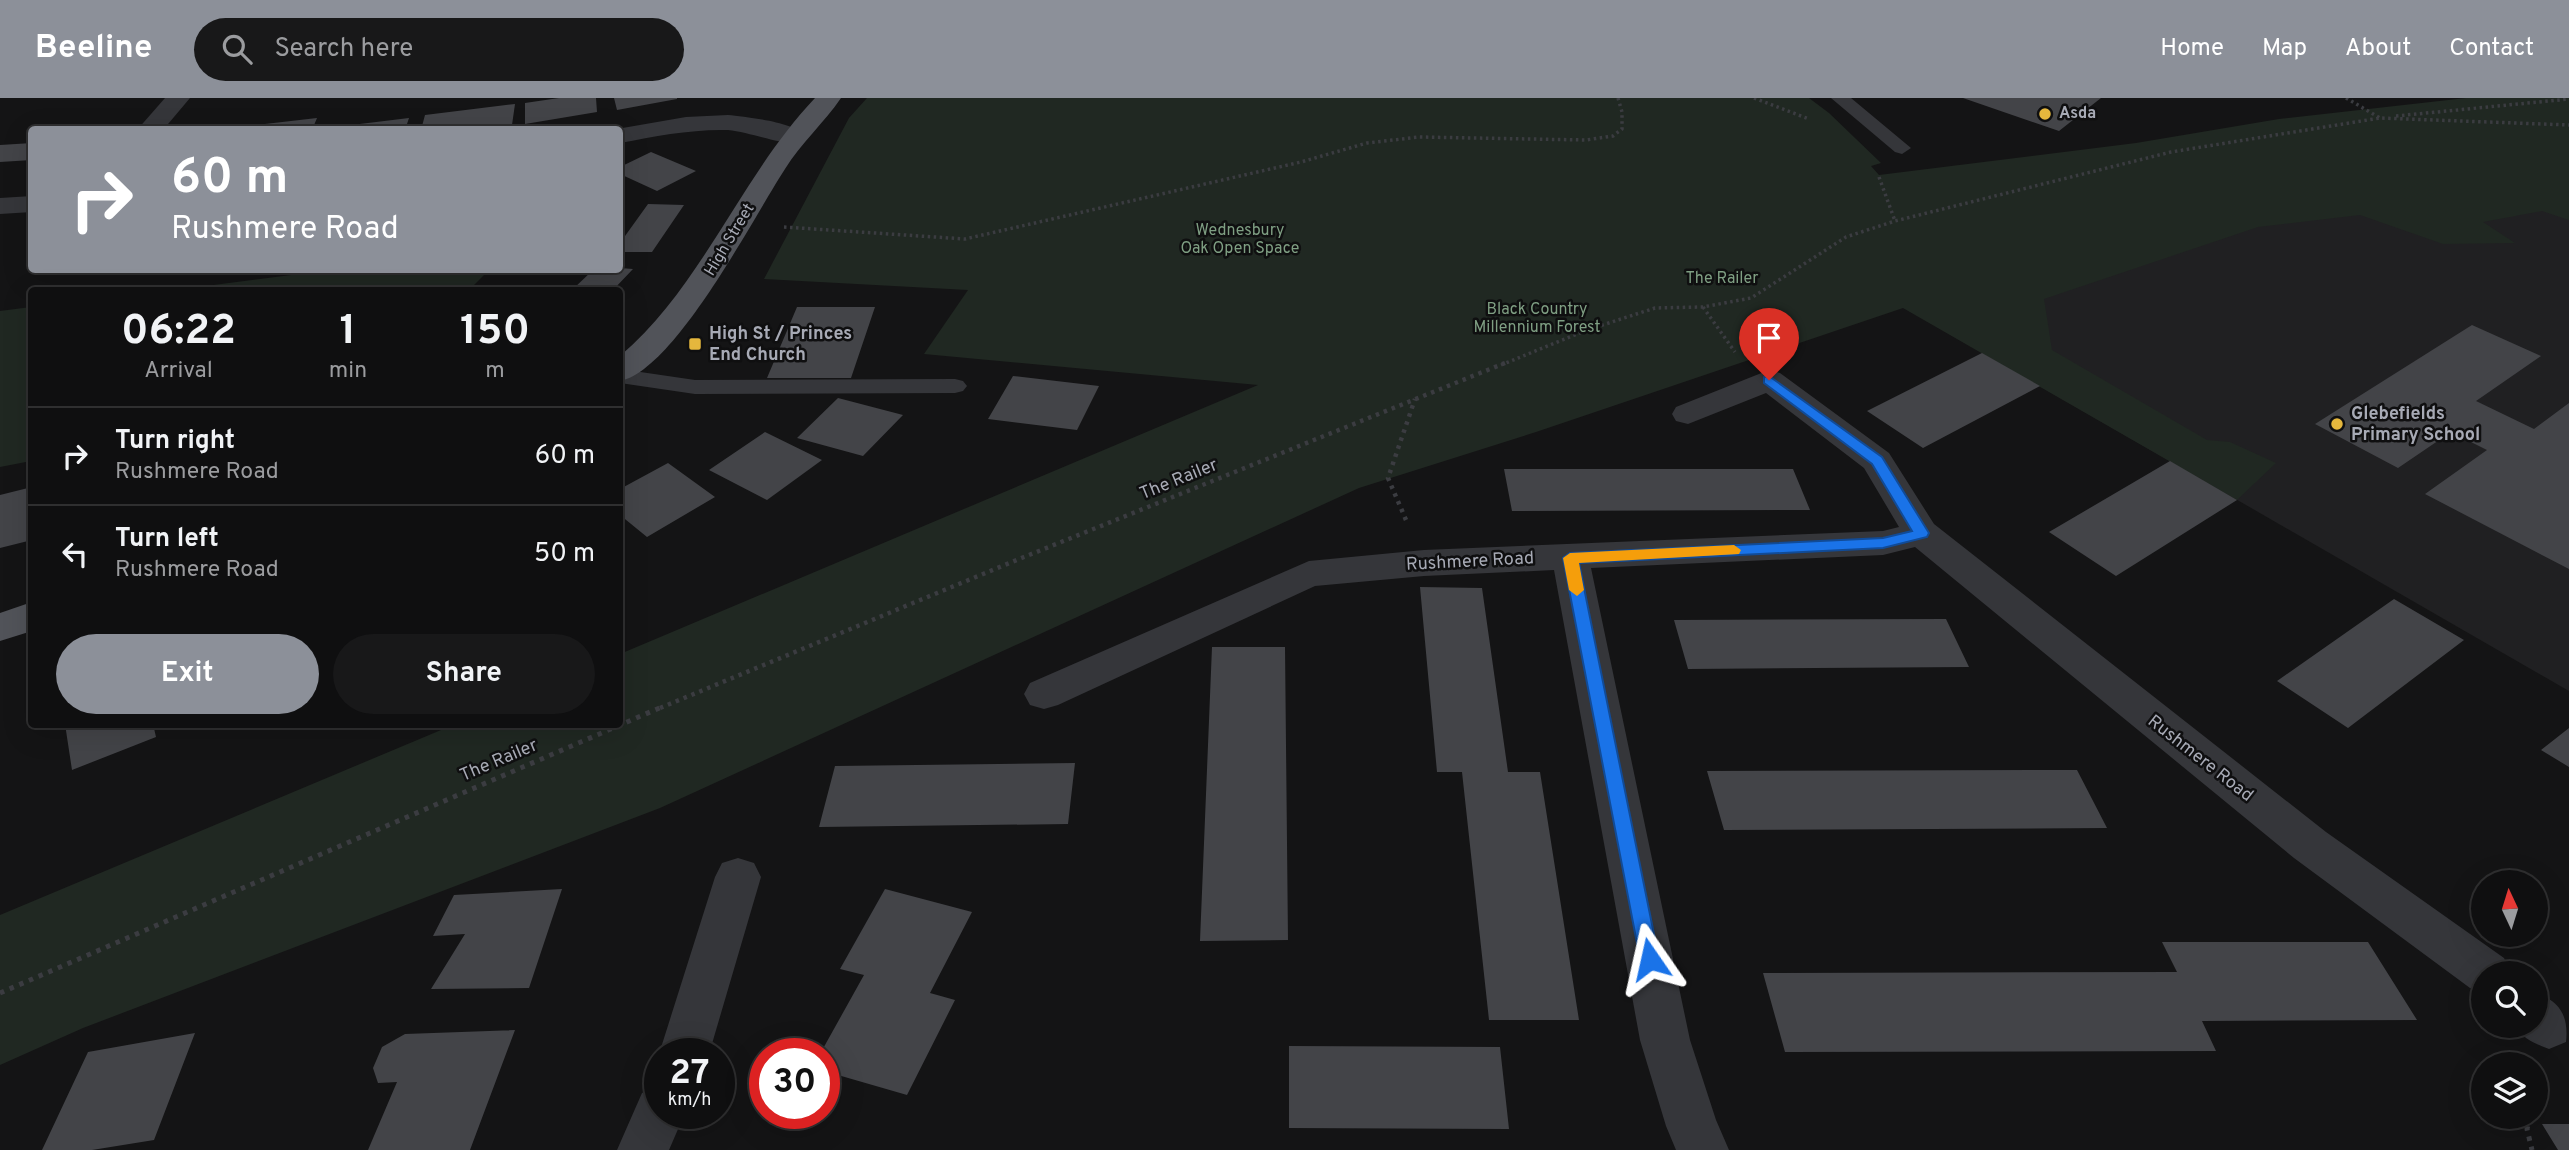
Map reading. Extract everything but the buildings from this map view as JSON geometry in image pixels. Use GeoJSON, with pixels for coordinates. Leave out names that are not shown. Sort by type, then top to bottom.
{"type":"FeatureCollection","features":[{"type":"Feature","properties":{"kind":"main road","name":"High Street"},"geometry":{"type":"LineString","coordinates":[[623,371],[657,339],[708,278],[794,137],[829,98]]}},
{"type":"Feature","properties":{"kind":"main road"},"geometry":{"type":"LineString","coordinates":[[0,627],[28,617]]}},
{"type":"Feature","properties":{"kind":"street"},"geometry":{"type":"LineString","coordinates":[[153,126],[178,98]]}},
{"type":"Feature","properties":{"kind":"street"},"geometry":{"type":"LineString","coordinates":[[623,134],[692,123],[731,121],[767,127],[794,137]]}},
{"type":"Feature","properties":{"kind":"street"},"geometry":{"type":"LineString","coordinates":[[0,206],[28,204]]}},
{"type":"Feature","properties":{"kind":"street"},"geometry":{"type":"LineString","coordinates":[[1688,414],[1769,380]]}},
{"type":"Feature","properties":{"kind":"street","name":"Rushmere Road"},"geometry":{"type":"LineString","coordinates":[[1769,380],[1877,461],[1921,533],[2309,845],[2471,961]]}},
{"type":"Feature","properties":{"kind":"street","name":"Rushmere Road"},"geometry":{"type":"LineString","coordinates":[[1044,694],[1309,574],[1424,563],[1883,543],[1921,533]]}},
{"type":"Feature","properties":{"kind":"street"},"geometry":{"type":"LineString","coordinates":[[1570,558],[1665,1040],[1692,1126],[1703,1150]]}},
{"type":"Feature","properties":{"kind":"street"},"geometry":{"type":"LineString","coordinates":[[689,1038],[738,877]]}},
{"type":"Feature","properties":{"kind":"street"},"geometry":{"type":"LineString","coordinates":[[643,1150],[652,1129]]}},
{"type":"Feature","properties":{"kind":"lane"},"geometry":{"type":"LineString","coordinates":[[1840,98],[1902,148]]}},
{"type":"Feature","properties":{"kind":"lane"},"geometry":{"type":"LineString","coordinates":[[623,375],[695,387],[789,389],[956,386]]}},
{"type":"Feature","properties":{"kind":"path"},"geometry":{"type":"LineString","coordinates":[[733,234],[791,226],[965,239],[1301,162],[1367,142],[1419,137],[1586,140],[1613,136],[1622,129],[1622,112],[1618,98]]}},
{"type":"Feature","properties":{"kind":"path"},"geometry":{"type":"LineString","coordinates":[[2346,98],[2380,118],[2569,99]]}},
{"type":"Feature","properties":{"kind":"path","name":"The Railer"},"geometry":{"type":"LineString","coordinates":[[623,723],[1024,557],[1587,330],[1655,308],[1703,307],[1751,298],[1846,237],[1895,221],[2171,152],[2380,118],[2569,125]]}},
{"type":"Feature","properties":{"kind":"path"},"geometry":{"type":"LineString","coordinates":[[1703,307],[1742,361],[1769,380]]}},
{"type":"Feature","properties":{"kind":"path"},"geometry":{"type":"LineString","coordinates":[[1415,399],[1388,478],[1424,563]]}},
{"type":"Feature","properties":{"kind":"path","name":"The Railer"},"geometry":{"type":"LineString","coordinates":[[0,993],[612,728]]}},
{"type":"Feature","properties":{"kind":"path"},"geometry":{"type":"LineString","coordinates":[[2527,1129],[2532,1150]]}},
{"type":"Feature","properties":{"kind":"shaded area","name":"Glebefields Primary School"},"geometry":{"type":"Polygon","coordinates":[[[2369,195],[2569,203],[2569,691],[1904,308],[2369,195]]]}},
{"type":"Feature","properties":{"kind":"green space","name":"The Railer"},"geometry":{"type":"Polygon","coordinates":[[[867,98],[1809,98],[1829,113],[1881,163],[1871,166],[1879,175],[2136,143],[2279,119],[2466,98],[2569,98],[2569,220],[2542,211],[2483,222],[2515,243],[2443,244],[2360,215],[2258,227],[2044,299],[2052,350],[2207,440],[2230,442],[2276,463],[2237,500],[1903,308],[1536,432],[1359,488],[660,808],[83,1028],[0,1065],[0,915],[446,728],[623,728],[623,653],[1258,385],[924,354],[968,290],[764,279],[849,118],[867,98]]]}},
{"type":"Feature","properties":{"kind":"green space"},"geometry":{"type":"Polygon","coordinates":[[[307,273],[486,273],[472,287],[198,287],[307,273]]]}},
{"type":"Feature","properties":{"kind":"green space"},"geometry":{"type":"Polygon","coordinates":[[[28,307],[28,462],[0,467],[0,311],[28,307]]]}},
{"type":"Feature","properties":{"kind":"slow traffic"},"geometry":{"type":"LineString","coordinates":[[1577,590],[1570,558],[1734,550]]}},
{"type":"Feature","properties":{"kind":"place","name":"Asda"},"geometry":{"type":"Point","coordinates":[2045,114]}},
{"type":"Feature","properties":{"kind":"place","name":"High St / Princes End Church"},"geometry":{"type":"Point","coordinates":[695,344]}},
{"type":"Feature","properties":{"kind":"place","name":"Glebefields Primary School"},"geometry":{"type":"Point","coordinates":[2337,424]}},
{"type":"Feature","properties":{"kind":"route"},"geometry":{"type":"LineString","coordinates":[[1650,959],[1570,558],[1883,543],[1921,533],[1877,461],[1769,380]]}},
{"type":"Feature","properties":{"kind":"park label","name":"Wednesbury Oak Open Space"},"geometry":{"type":"Point","coordinates":[1240,240]}},
{"type":"Feature","properties":{"kind":"park label","name":"Black Country Millennium Forest"},"geometry":{"type":"Point","coordinates":[1537,319]}}]}
